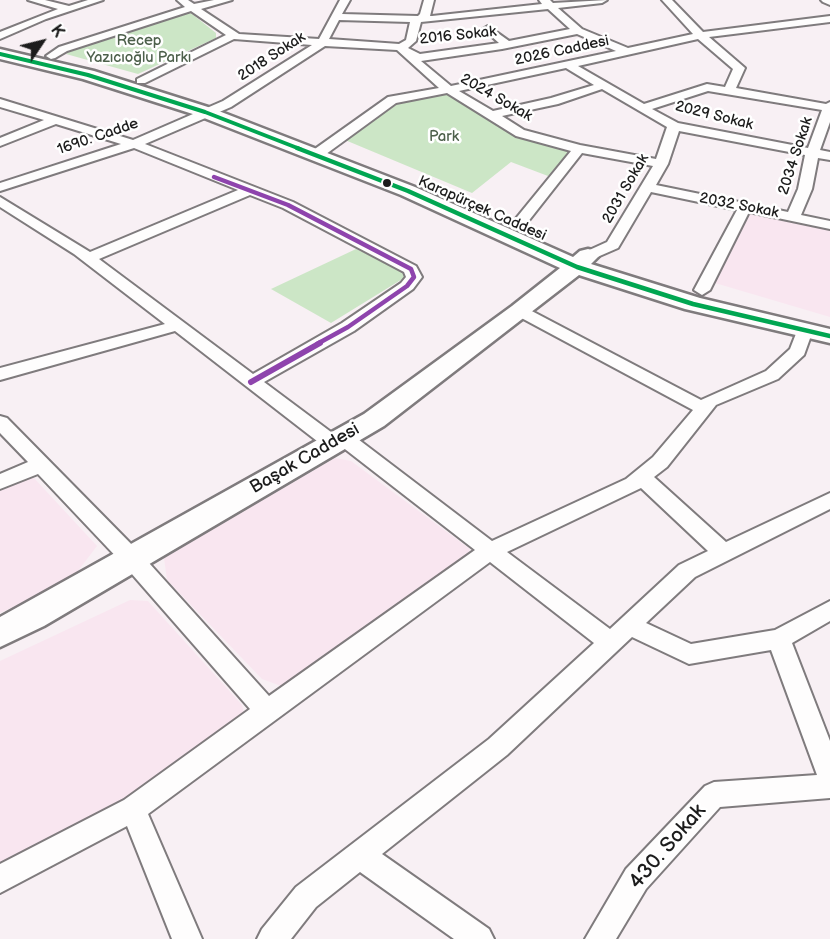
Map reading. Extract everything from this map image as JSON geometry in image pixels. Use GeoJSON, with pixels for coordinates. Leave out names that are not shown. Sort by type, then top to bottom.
{"type":"FeatureCollection","features":[{"type":"Feature","properties":{"kind":"main road","name":"Karapürçek Caddesi"},"geometry":{"type":"LineString","coordinates":[[0,45],[51,56],[227,104],[324,148],[408,191],[693,304],[830,336]]}},
{"type":"Feature","properties":{"kind":"main road","name":"Karapürçek Caddesi"},"geometry":{"type":"LineString","coordinates":[[0,54],[87,75],[324,148],[518,225],[584,261],[702,290],[755,307],[830,322]]}},
{"type":"Feature","properties":{"kind":"main road","name":"Başak Caddesi"},"geometry":{"type":"LineString","coordinates":[[0,633],[374,420],[520,312],[584,261]]}},
{"type":"Feature","properties":{"kind":"street"},"geometry":{"type":"LineString","coordinates":[[33,0],[66,8]]}},
{"type":"Feature","properties":{"kind":"street"},"geometry":{"type":"LineString","coordinates":[[0,36],[66,8],[98,0]]}},
{"type":"Feature","properties":{"kind":"street"},"geometry":{"type":"LineString","coordinates":[[182,0],[234,35]]}},
{"type":"Feature","properties":{"kind":"street"},"geometry":{"type":"LineString","coordinates":[[51,56],[63,49],[193,8],[227,0]]}},
{"type":"Feature","properties":{"kind":"street","name":"2018 Sokak"},"geometry":{"type":"LineString","coordinates":[[206,112],[227,104],[322,43],[345,0]]}},
{"type":"Feature","properties":{"kind":"street"},"geometry":{"type":"LineString","coordinates":[[415,21],[425,16],[429,0]]}},
{"type":"Feature","properties":{"kind":"street"},"geometry":{"type":"LineString","coordinates":[[482,0],[493,14]]}},
{"type":"Feature","properties":{"kind":"street"},"geometry":{"type":"LineString","coordinates":[[337,17],[415,21],[493,14],[547,3],[602,0]]}},
{"type":"Feature","properties":{"kind":"street"},"geometry":{"type":"LineString","coordinates":[[666,0],[739,68],[729,90]]}},
{"type":"Feature","properties":{"kind":"street"},"geometry":{"type":"LineString","coordinates":[[547,3],[578,31],[628,52]]}},
{"type":"Feature","properties":{"kind":"street","name":"2026 Caddesi"},"geometry":{"type":"LineString","coordinates":[[324,148],[392,100],[568,65],[702,35],[830,19]]}},
{"type":"Feature","properties":{"kind":"street"},"geometry":{"type":"LineString","coordinates":[[399,47],[411,41],[415,21]]}},
{"type":"Feature","properties":{"kind":"street"},"geometry":{"type":"LineString","coordinates":[[809,22],[830,28]]}},
{"type":"Feature","properties":{"kind":"street"},"geometry":{"type":"LineString","coordinates":[[488,29],[507,45]]}},
{"type":"Feature","properties":{"kind":"street","name":"2016 Sokak"},"geometry":{"type":"LineString","coordinates":[[234,35],[399,47],[418,58],[507,45],[578,31]]}},
{"type":"Feature","properties":{"kind":"street"},"geometry":{"type":"LineString","coordinates":[[141,81],[234,35]]}},
{"type":"Feature","properties":{"kind":"street","name":"2024 Sokak"},"geometry":{"type":"LineString","coordinates":[[399,47],[448,89],[520,133],[579,149],[661,164]]}},
{"type":"Feature","properties":{"kind":"street","name":"2029 Sokak"},"geometry":{"type":"LineString","coordinates":[[568,65],[674,126],[830,156]]}},
{"type":"Feature","properties":{"kind":"street"},"geometry":{"type":"LineString","coordinates":[[492,115],[554,101],[604,85]]}},
{"type":"Feature","properties":{"kind":"street"},"geometry":{"type":"LineString","coordinates":[[642,108],[707,87],[830,108]]}},
{"type":"Feature","properties":{"kind":"street"},"geometry":{"type":"LineString","coordinates":[[0,103],[134,144],[288,205],[411,269],[414,277],[407,286],[348,327],[251,382]]}},
{"type":"Feature","properties":{"kind":"street","name":"2034 Sokak"},"geometry":{"type":"LineString","coordinates":[[793,217],[805,189],[812,153],[830,108]]}},
{"type":"Feature","properties":{"kind":"street","name":"1690. Cadde"},"geometry":{"type":"LineString","coordinates":[[0,187],[134,144],[206,112]]}},
{"type":"Feature","properties":{"kind":"street"},"geometry":{"type":"LineString","coordinates":[[0,142],[55,120]]}},
{"type":"Feature","properties":{"kind":"street","name":"2031 Sokak"},"geometry":{"type":"LineString","coordinates":[[584,261],[613,245],[661,164],[674,126]]}},
{"type":"Feature","properties":{"kind":"street"},"geometry":{"type":"LineString","coordinates":[[518,225],[579,149]]}},
{"type":"Feature","properties":{"kind":"street","name":"2032 Sokak"},"geometry":{"type":"LineString","coordinates":[[647,187],[830,225]]}},
{"type":"Feature","properties":{"kind":"street"},"geometry":{"type":"LineString","coordinates":[[89,258],[249,190]]}},
{"type":"Feature","properties":{"kind":"street"},"geometry":{"type":"LineString","coordinates":[[0,201],[89,258],[251,382],[338,440],[610,642]]}},
{"type":"Feature","properties":{"kind":"street"},"geometry":{"type":"LineString","coordinates":[[702,290],[746,207]]}},
{"type":"Feature","properties":{"kind":"street"},"geometry":{"type":"LineString","coordinates":[[520,312],[703,408]]}},
{"type":"Feature","properties":{"kind":"street"},"geometry":{"type":"LineString","coordinates":[[0,374],[176,326]]}},
{"type":"Feature","properties":{"kind":"street"},"geometry":{"type":"LineString","coordinates":[[0,879],[133,809],[490,551],[633,484],[660,462],[710,401],[772,375],[798,351],[805,330]]}},
{"type":"Feature","properties":{"kind":"street"},"geometry":{"type":"LineString","coordinates":[[0,422],[132,559],[267,711]]}},
{"type":"Feature","properties":{"kind":"street"},"geometry":{"type":"LineString","coordinates":[[0,482],[40,465]]}},
{"type":"Feature","properties":{"kind":"street"},"geometry":{"type":"LineString","coordinates":[[642,477],[724,553]]}},
{"type":"Feature","properties":{"kind":"street"},"geometry":{"type":"LineString","coordinates":[[272,939],[306,897],[498,747],[687,571],[830,500]]}},
{"type":"Feature","properties":{"kind":"street"},"geometry":{"type":"LineString","coordinates":[[629,625],[689,654],[779,639],[830,610]]}},
{"type":"Feature","properties":{"kind":"street"},"geometry":{"type":"LineString","coordinates":[[779,639],[830,774]]}},
{"type":"Feature","properties":{"kind":"street","name":"430. Sokak"},"geometry":{"type":"LineString","coordinates":[[600,939],[636,879],[714,795],[830,786]]}},
{"type":"Feature","properties":{"kind":"street"},"geometry":{"type":"LineString","coordinates":[[133,809],[187,939]]}},
{"type":"Feature","properties":{"kind":"street"},"geometry":{"type":"LineString","coordinates":[[360,855],[479,939]]}},
{"type":"Feature","properties":{"kind":"shaded area"},"geometry":{"type":"Polygon","coordinates":[[[749,212],[830,230],[830,317],[715,283],[749,212]]]}},
{"type":"Feature","properties":{"kind":"shaded area"},"geometry":{"type":"Polygon","coordinates":[[[335,458],[351,461],[470,549],[465,561],[281,686],[262,679],[167,580],[164,558],[335,458]]]}},
{"type":"Feature","properties":{"kind":"shaded area"},"geometry":{"type":"Polygon","coordinates":[[[26,477],[34,478],[97,546],[71,580],[0,613],[0,488],[26,477]]]}},
{"type":"Feature","properties":{"kind":"shaded area"},"geometry":{"type":"Polygon","coordinates":[[[130,600],[148,601],[242,705],[244,714],[98,821],[0,866],[0,661],[130,600]]]}},
{"type":"Feature","properties":{"kind":"green space","name":"Recep Yazıcıoğlu Parkı"},"geometry":{"type":"Polygon","coordinates":[[[186,12],[192,14],[216,33],[216,38],[138,74],[66,54],[73,49],[186,12]]]}},
{"type":"Feature","properties":{"kind":"green space","name":"Park"},"geometry":{"type":"Polygon","coordinates":[[[449,94],[520,137],[567,149],[569,152],[548,176],[511,162],[472,193],[345,140],[399,103],[449,94]]]}},
{"type":"Feature","properties":{"kind":"green space"},"geometry":{"type":"Polygon","coordinates":[[[356,249],[405,272],[404,278],[331,323],[271,289],[356,249]]]}},
{"type":"Feature","properties":{"kind":"transit line"},"geometry":{"type":"LineString","coordinates":[[0,54],[88,75],[205,112],[408,191],[577,267],[693,304],[830,336]]}},
{"type":"Feature","properties":{"kind":"transit line"},"geometry":{"type":"LineString","coordinates":[[214,177],[288,205],[411,269],[414,277],[407,286],[348,327],[251,382]]}}]}
